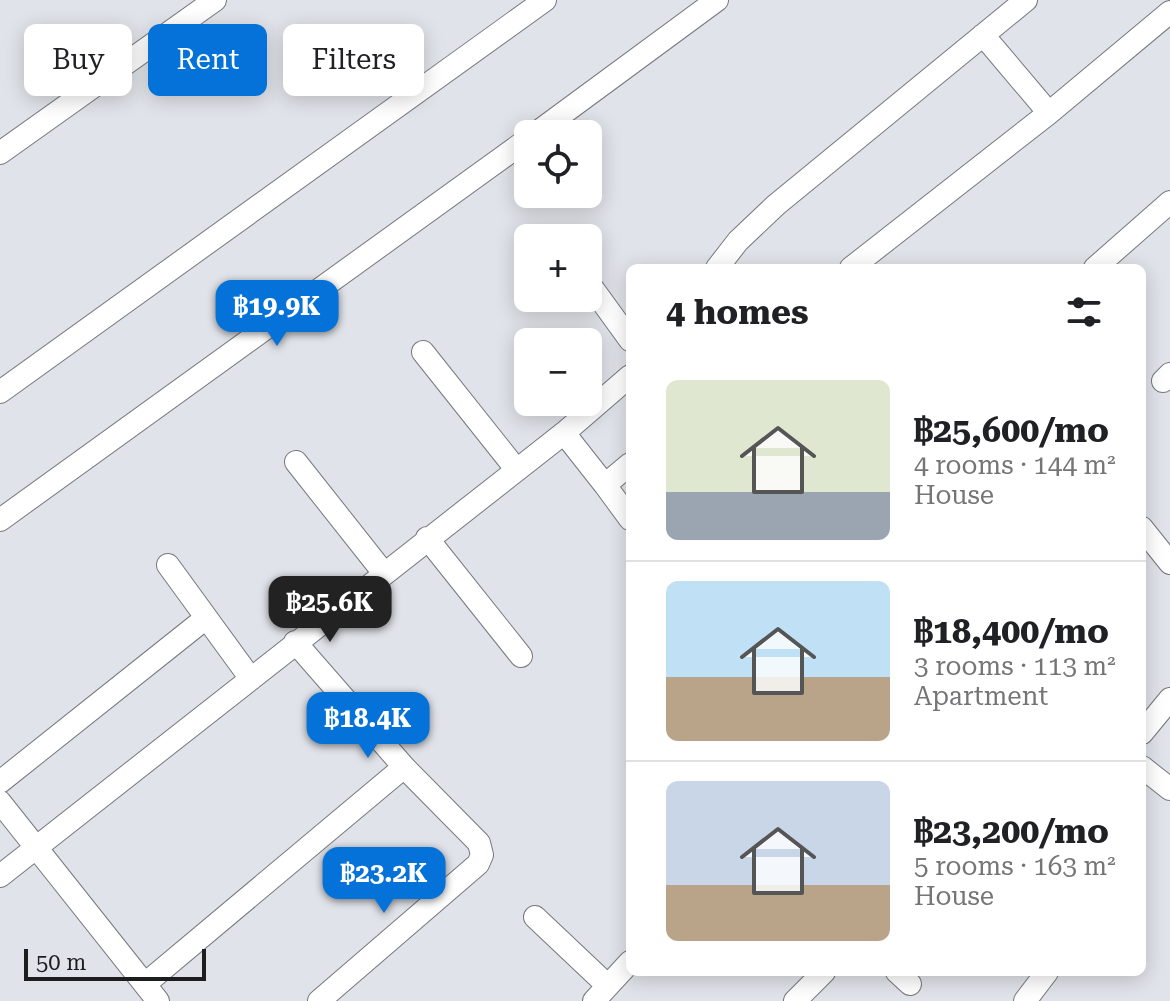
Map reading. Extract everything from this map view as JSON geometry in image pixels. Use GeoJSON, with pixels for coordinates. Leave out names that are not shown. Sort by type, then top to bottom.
{"type":"FeatureCollection","features":[{"type":"Feature","properties":{"kind":"street"},"geometry":{"type":"LineString","coordinates":[[0,153],[215,0]]}},
{"type":"Feature","properties":{"kind":"street"},"geometry":{"type":"LineString","coordinates":[[0,392],[545,0]]}},
{"type":"Feature","properties":{"kind":"street"},"geometry":{"type":"LineString","coordinates":[[554,120],[717,0]]}},
{"type":"Feature","properties":{"kind":"street"},"geometry":{"type":"LineString","coordinates":[[720,264],[738,241],[776,205],[1026,0]]}},
{"type":"Feature","properties":{"kind":"street"},"geometry":{"type":"LineString","coordinates":[[856,264],[1049,113],[1170,12]]}},
{"type":"Feature","properties":{"kind":"street"},"geometry":{"type":"LineString","coordinates":[[983,35],[1049,113]]}},
{"type":"Feature","properties":{"kind":"street"},"geometry":{"type":"LineString","coordinates":[[0,520],[514,149]]}},
{"type":"Feature","properties":{"kind":"street"},"geometry":{"type":"LineString","coordinates":[[1100,264],[1170,202]]}},
{"type":"Feature","properties":{"kind":"street"},"geometry":{"type":"LineString","coordinates":[[602,301],[626,334]]}},
{"type":"Feature","properties":{"kind":"street"},"geometry":{"type":"LineString","coordinates":[[423,352],[516,469]]}},
{"type":"Feature","properties":{"kind":"street"},"geometry":{"type":"LineString","coordinates":[[0,876],[383,572],[564,433],[626,379]]}},
{"type":"Feature","properties":{"kind":"street"},"geometry":{"type":"LineString","coordinates":[[564,433],[626,514]]}},
{"type":"Feature","properties":{"kind":"street"},"geometry":{"type":"LineString","coordinates":[[296,462],[383,572]]}},
{"type":"Feature","properties":{"kind":"street"},"geometry":{"type":"LineString","coordinates":[[605,485],[626,467]]}},
{"type":"Feature","properties":{"kind":"street"},"geometry":{"type":"LineString","coordinates":[[1146,533],[1170,563]]}},
{"type":"Feature","properties":{"kind":"street"},"geometry":{"type":"LineString","coordinates":[[427,538],[521,656]]}},
{"type":"Feature","properties":{"kind":"street"},"geometry":{"type":"LineString","coordinates":[[168,565],[251,679]]}},
{"type":"Feature","properties":{"kind":"street"},"geometry":{"type":"LineString","coordinates":[[0,782],[206,618]]}},
{"type":"Feature","properties":{"kind":"street"},"geometry":{"type":"LineString","coordinates":[[295,642],[404,767],[479,843],[482,855],[478,864],[319,1001]]}},
{"type":"Feature","properties":{"kind":"street"},"geometry":{"type":"LineString","coordinates":[[1146,728],[1170,699]]}},
{"type":"Feature","properties":{"kind":"street"},"geometry":{"type":"LineString","coordinates":[[0,802],[151,993],[404,767]]}},
{"type":"Feature","properties":{"kind":"street"},"geometry":{"type":"LineString","coordinates":[[1146,770],[1170,789]]}},
{"type":"Feature","properties":{"kind":"street"},"geometry":{"type":"LineString","coordinates":[[535,917],[601,993],[626,966]]}},
{"type":"Feature","properties":{"kind":"street"},"geometry":{"type":"LineString","coordinates":[[795,1001],[820,976]]}},
{"type":"Feature","properties":{"kind":"street"},"geometry":{"type":"LineString","coordinates":[[1025,1001],[1044,976]]}}]}
